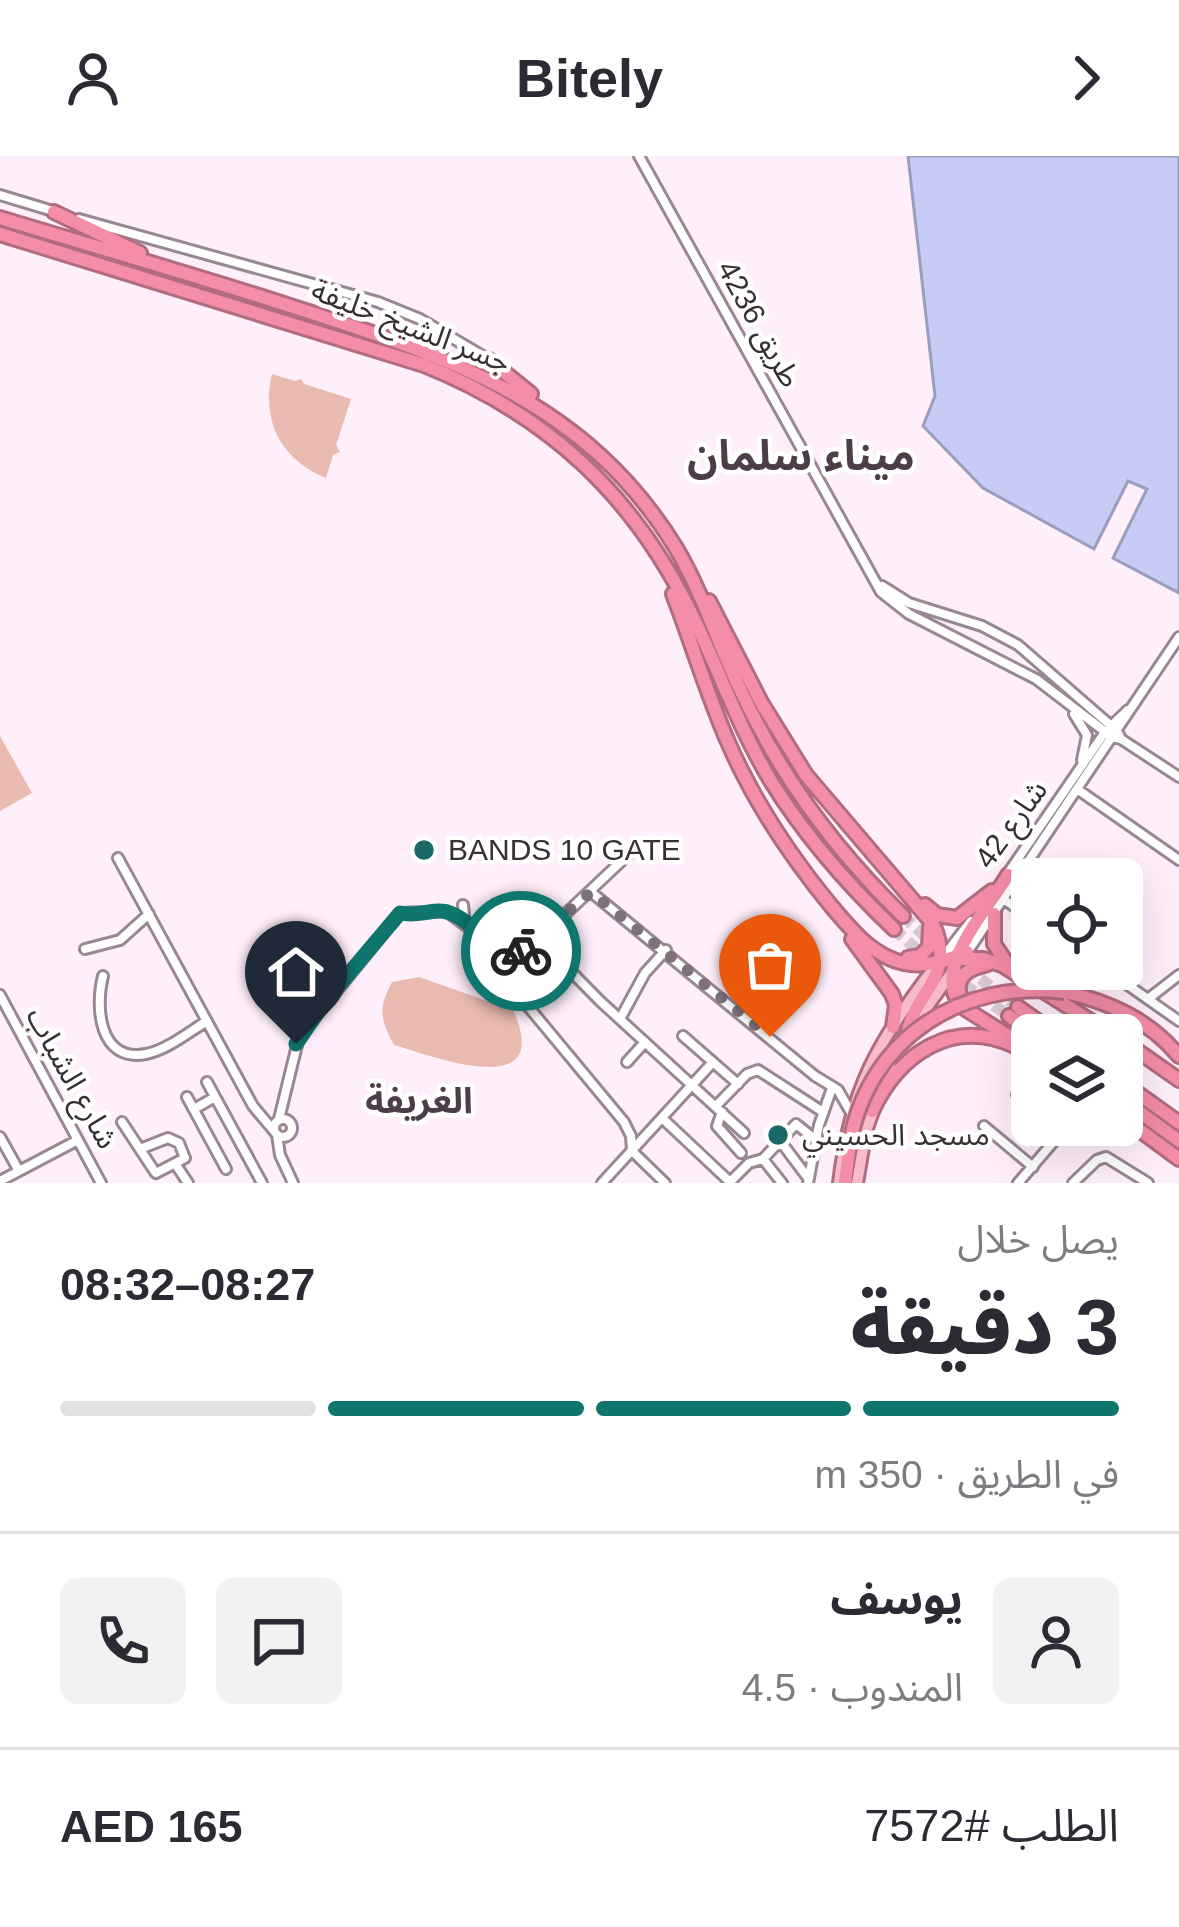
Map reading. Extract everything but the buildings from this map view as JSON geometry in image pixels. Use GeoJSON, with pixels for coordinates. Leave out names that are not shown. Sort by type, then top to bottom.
{"type":"FeatureCollection","features":[{"type":"Feature","properties":{"kind":"highway"},"geometry":{"type":"LineString","coordinates":[[54,212],[156,263]]}},
{"type":"Feature","properties":{"kind":"highway","name":"جسر الشيخ خليفة"},"geometry":{"type":"LineString","coordinates":[[0,218],[424,350],[513,390],[548,413],[610,465],[655,517],[680,554],[784,774],[898,922],[819,849],[772,782],[652,544],[574,454],[511,406],[424,365],[0,234]]}},
{"type":"Feature","properties":{"kind":"highway"},"geometry":{"type":"LineString","coordinates":[[490,360],[548,413]]}},
{"type":"Feature","properties":{"kind":"highway"},"geometry":{"type":"LineString","coordinates":[[652,544],[729,746],[782,839],[892,994],[893,1027]]}},
{"type":"Feature","properties":{"kind":"highway"},"geometry":{"type":"LineString","coordinates":[[680,554],[792,754],[938,935],[950,962],[952,992],[964,1008],[1011,1039]]}},
{"type":"Feature","properties":{"kind":"highway"},"geometry":{"type":"LineString","coordinates":[[907,1035],[910,1021],[1008,875]]}},
{"type":"Feature","properties":{"kind":"highway"},"geometry":{"type":"LineString","coordinates":[[901,885],[937,915],[952,919],[998,894]]}},
{"type":"Feature","properties":{"kind":"highway"},"geometry":{"type":"LineString","coordinates":[[825,898],[852,931],[889,958],[914,964],[974,958],[1011,971]]}},
{"type":"Feature","properties":{"kind":"highway"},"geometry":{"type":"LineString","coordinates":[[889,958],[914,958],[929,947],[930,928],[923,912]]}},
{"type":"Feature","properties":{"kind":"highway"},"geometry":{"type":"LineString","coordinates":[[994,914],[992,937],[997,952],[1011,966]]}},
{"type":"Feature","properties":{"kind":"highway"},"geometry":{"type":"LineString","coordinates":[[964,1008],[958,989],[961,977],[995,962]]}},
{"type":"Feature","properties":{"kind":"highway"},"geometry":{"type":"LineString","coordinates":[[842,1183],[856,1115],[871,1080],[896,1047],[922,1024],[966,1001],[1036,988],[1093,998],[1136,1018],[1179,1056]]}},
{"type":"Feature","properties":{"kind":"highway"},"geometry":{"type":"LineString","coordinates":[[1042,990],[1080,1014]]}},
{"type":"Feature","properties":{"kind":"highway"},"geometry":{"type":"LineString","coordinates":[[872,1111],[900,1066],[934,1042],[963,1036],[992,1037],[1011,1045]]}},
{"type":"Feature","properties":{"kind":"highway"},"geometry":{"type":"LineString","coordinates":[[1143,1055],[1179,1080]]}},
{"type":"Feature","properties":{"kind":"highway"},"geometry":{"type":"LineString","coordinates":[[1143,1097],[1179,1123]]}},
{"type":"Feature","properties":{"kind":"highway"},"geometry":{"type":"LineString","coordinates":[[1143,1114],[1179,1141]]}},
{"type":"Feature","properties":{"kind":"highway"},"geometry":{"type":"LineString","coordinates":[[1143,1133],[1179,1160]]}},
{"type":"Feature","properties":{"kind":"main road"},"geometry":{"type":"LineString","coordinates":[[842,1183],[850,1112],[863,1079],[893,1027],[950,962]]}},
{"type":"Feature","properties":{"kind":"main road"},"geometry":{"type":"LineString","coordinates":[[857,1183],[872,1111],[892,1058],[907,1035]]}},
{"type":"Feature","properties":{"kind":"street","name":"طريق 4236"},"geometry":{"type":"LineString","coordinates":[[640,156],[872,577],[899,608],[1015,666],[1113,733]]}},
{"type":"Feature","properties":{"kind":"street"},"geometry":{"type":"LineString","coordinates":[[0,195],[378,302],[420,319],[490,360]]}},
{"type":"Feature","properties":{"kind":"street"},"geometry":{"type":"LineString","coordinates":[[872,577],[908,603],[982,626],[1025,650],[1113,733],[1179,777]]}},
{"type":"Feature","properties":{"kind":"street"},"geometry":{"type":"LineString","coordinates":[[973,645],[982,626]]}},
{"type":"Feature","properties":{"kind":"street","name":"شارع 42"},"geometry":{"type":"LineString","coordinates":[[950,962],[994,914],[1008,875],[1077,789],[1179,638]]}},
{"type":"Feature","properties":{"kind":"street"},"geometry":{"type":"LineString","coordinates":[[1015,666],[1025,650]]}},
{"type":"Feature","properties":{"kind":"street"},"geometry":{"type":"LineString","coordinates":[[1061,699],[1087,735],[1078,771]]}},
{"type":"Feature","properties":{"kind":"street","name":"شارع 42"},"geometry":{"type":"LineString","coordinates":[[950,962],[1037,840],[1078,771],[1113,733]]}},
{"type":"Feature","properties":{"kind":"street"},"geometry":{"type":"LineString","coordinates":[[1077,789],[1179,860]]}},
{"type":"Feature","properties":{"kind":"street"},"geometry":{"type":"LineString","coordinates":[[502,965],[591,892],[629,854]]}},
{"type":"Feature","properties":{"kind":"street"},"geometry":{"type":"LineString","coordinates":[[118,858],[258,1113],[281,1127]]}},
{"type":"Feature","properties":{"kind":"street"},"geometry":{"type":"LineString","coordinates":[[591,892],[835,1089],[850,1112]]}},
{"type":"Feature","properties":{"kind":"street"},"geometry":{"type":"LineString","coordinates":[[998,894],[1011,903]]}},
{"type":"Feature","properties":{"kind":"street"},"geometry":{"type":"LineString","coordinates":[[463,905],[466,925]]}},
{"type":"Feature","properties":{"kind":"street"},"geometry":{"type":"LineString","coordinates":[[293,1183],[283,1161],[281,1127],[293,1052],[303,1031],[400,913],[414,916],[442,910],[485,941],[512,987],[624,1122],[632,1151],[665,1183]]}},
{"type":"Feature","properties":{"kind":"street"},"geometry":{"type":"LineString","coordinates":[[85,949],[119,940],[149,914]]}},
{"type":"Feature","properties":{"kind":"street"},"geometry":{"type":"LineString","coordinates":[[538,938],[744,1133]]}},
{"type":"Feature","properties":{"kind":"street"},"geometry":{"type":"LineString","coordinates":[[620,1019],[666,950]]}},
{"type":"Feature","properties":{"kind":"street"},"geometry":{"type":"LineString","coordinates":[[1148,999],[1179,975]]}},
{"type":"Feature","properties":{"kind":"street"},"geometry":{"type":"LineString","coordinates":[[104,976],[98,1018],[107,1040],[126,1052],[151,1053],[207,1021]]}},
{"type":"Feature","properties":{"kind":"street"},"geometry":{"type":"LineString","coordinates":[[1135,990],[1179,1021]]}},
{"type":"Feature","properties":{"kind":"street","name":"شارع الشباب"},"geometry":{"type":"LineString","coordinates":[[3,1007],[101,1183]]}},
{"type":"Feature","properties":{"kind":"street"},"geometry":{"type":"LineString","coordinates":[[683,1036],[738,1084]]}},
{"type":"Feature","properties":{"kind":"street"},"geometry":{"type":"LineString","coordinates":[[627,1062],[645,1042]]}},
{"type":"Feature","properties":{"kind":"street"},"geometry":{"type":"LineString","coordinates":[[602,1183],[713,1061]]}},
{"type":"Feature","properties":{"kind":"street"},"geometry":{"type":"LineString","coordinates":[[741,1153],[717,1126],[719,1109],[747,1074],[758,1070],[823,1112]]}},
{"type":"Feature","properties":{"kind":"street"},"geometry":{"type":"LineString","coordinates":[[808,1181],[823,1112],[835,1089],[863,1079]]}},
{"type":"Feature","properties":{"kind":"street"},"geometry":{"type":"LineString","coordinates":[[208,1082],[262,1183]]}},
{"type":"Feature","properties":{"kind":"street"},"geometry":{"type":"LineString","coordinates":[[188,1096],[226,1168]]}},
{"type":"Feature","properties":{"kind":"street"},"geometry":{"type":"LineString","coordinates":[[194,1109],[215,1097]]}},
{"type":"Feature","properties":{"kind":"street"},"geometry":{"type":"LineString","coordinates":[[662,1118],[730,1182],[749,1163],[763,1159],[797,1124],[816,1140]]}},
{"type":"Feature","properties":{"kind":"street"},"geometry":{"type":"LineString","coordinates":[[122,1122],[140,1149],[156,1173],[185,1156],[172,1138],[140,1149]]}},
{"type":"Feature","properties":{"kind":"street"},"geometry":{"type":"LineString","coordinates":[[984,1126],[1033,1167]]}},
{"type":"Feature","properties":{"kind":"street"},"geometry":{"type":"LineString","coordinates":[[0,1137],[19,1171]]}},
{"type":"Feature","properties":{"kind":"street"},"geometry":{"type":"LineString","coordinates":[[0,1181],[78,1139]]}},
{"type":"Feature","properties":{"kind":"street"},"geometry":{"type":"LineString","coordinates":[[781,1142],[808,1181]]}},
{"type":"Feature","properties":{"kind":"street"},"geometry":{"type":"LineString","coordinates":[[1018,1183],[1049,1146]]}},
{"type":"Feature","properties":{"kind":"street"},"geometry":{"type":"LineString","coordinates":[[1077,1181],[1106,1157],[1148,1183]]}},
{"type":"Feature","properties":{"kind":"street"},"geometry":{"type":"LineString","coordinates":[[763,1159],[782,1183]]}},
{"type":"Feature","properties":{"kind":"street"},"geometry":{"type":"LineString","coordinates":[[176,1165],[188,1183]]}},
{"type":"Feature","properties":{"kind":"shaded area"},"geometry":{"type":"Polygon","coordinates":[[[272,374],[301,379],[351,399],[336,445],[340,452],[333,455],[326,478],[297,461],[278,437],[269,408],[272,374]]]}},
{"type":"Feature","properties":{"kind":"shaded area"},"geometry":{"type":"Polygon","coordinates":[[[0,736],[32,793],[0,811],[0,736]]]}},
{"type":"Feature","properties":{"kind":"shaded area"},"geometry":{"type":"Polygon","coordinates":[[[419,977],[513,1010],[522,1039],[518,1056],[505,1065],[485,1067],[394,1045],[384,1020],[384,999],[392,982],[419,977]]]}},
{"type":"Feature","properties":{"kind":"water"},"geometry":{"type":"Polygon","coordinates":[[[908,156],[1179,156],[1179,593],[1113,558],[1147,489],[1128,481],[1094,549],[983,488],[923,426],[935,396],[908,156]]]}},
{"type":"Feature","properties":{"kind":"tunnel"},"geometry":{"type":"LineString","coordinates":[[903,916],[935,945]]}},
{"type":"Feature","properties":{"kind":"tunnel"},"geometry":{"type":"LineString","coordinates":[[894,929],[926,958],[1009,1016]]}},
{"type":"Feature","properties":{"kind":"tunnel"},"geometry":{"type":"LineString","coordinates":[[966,968],[1018,1007]]}},
{"type":"Feature","properties":{"kind":"way so far"},"geometry":{"type":"LineString","coordinates":[[521,951],[591,892],[770,1037]]}},
{"type":"Feature","properties":{"kind":"place","name":"BANDS 10 GATE"},"geometry":{"type":"Point","coordinates":[424,850]}},
{"type":"Feature","properties":{"kind":"place","name":"مسجد الحسيني"},"geometry":{"type":"Point","coordinates":[778,1135]}},
{"type":"Feature","properties":{"kind":"district","name":"ميناء سلمان"},"geometry":{"type":"Point","coordinates":[801,455]}},
{"type":"Feature","properties":{"kind":"district","name":"الغريفة"},"geometry":{"type":"Point","coordinates":[419,1100]}},
{"type":"Feature","properties":{"kind":"route"},"geometry":{"type":"LineString","coordinates":[[296,1044],[400,913],[414,916],[442,910],[453,914],[485,941],[502,965],[521,951]]}}]}
